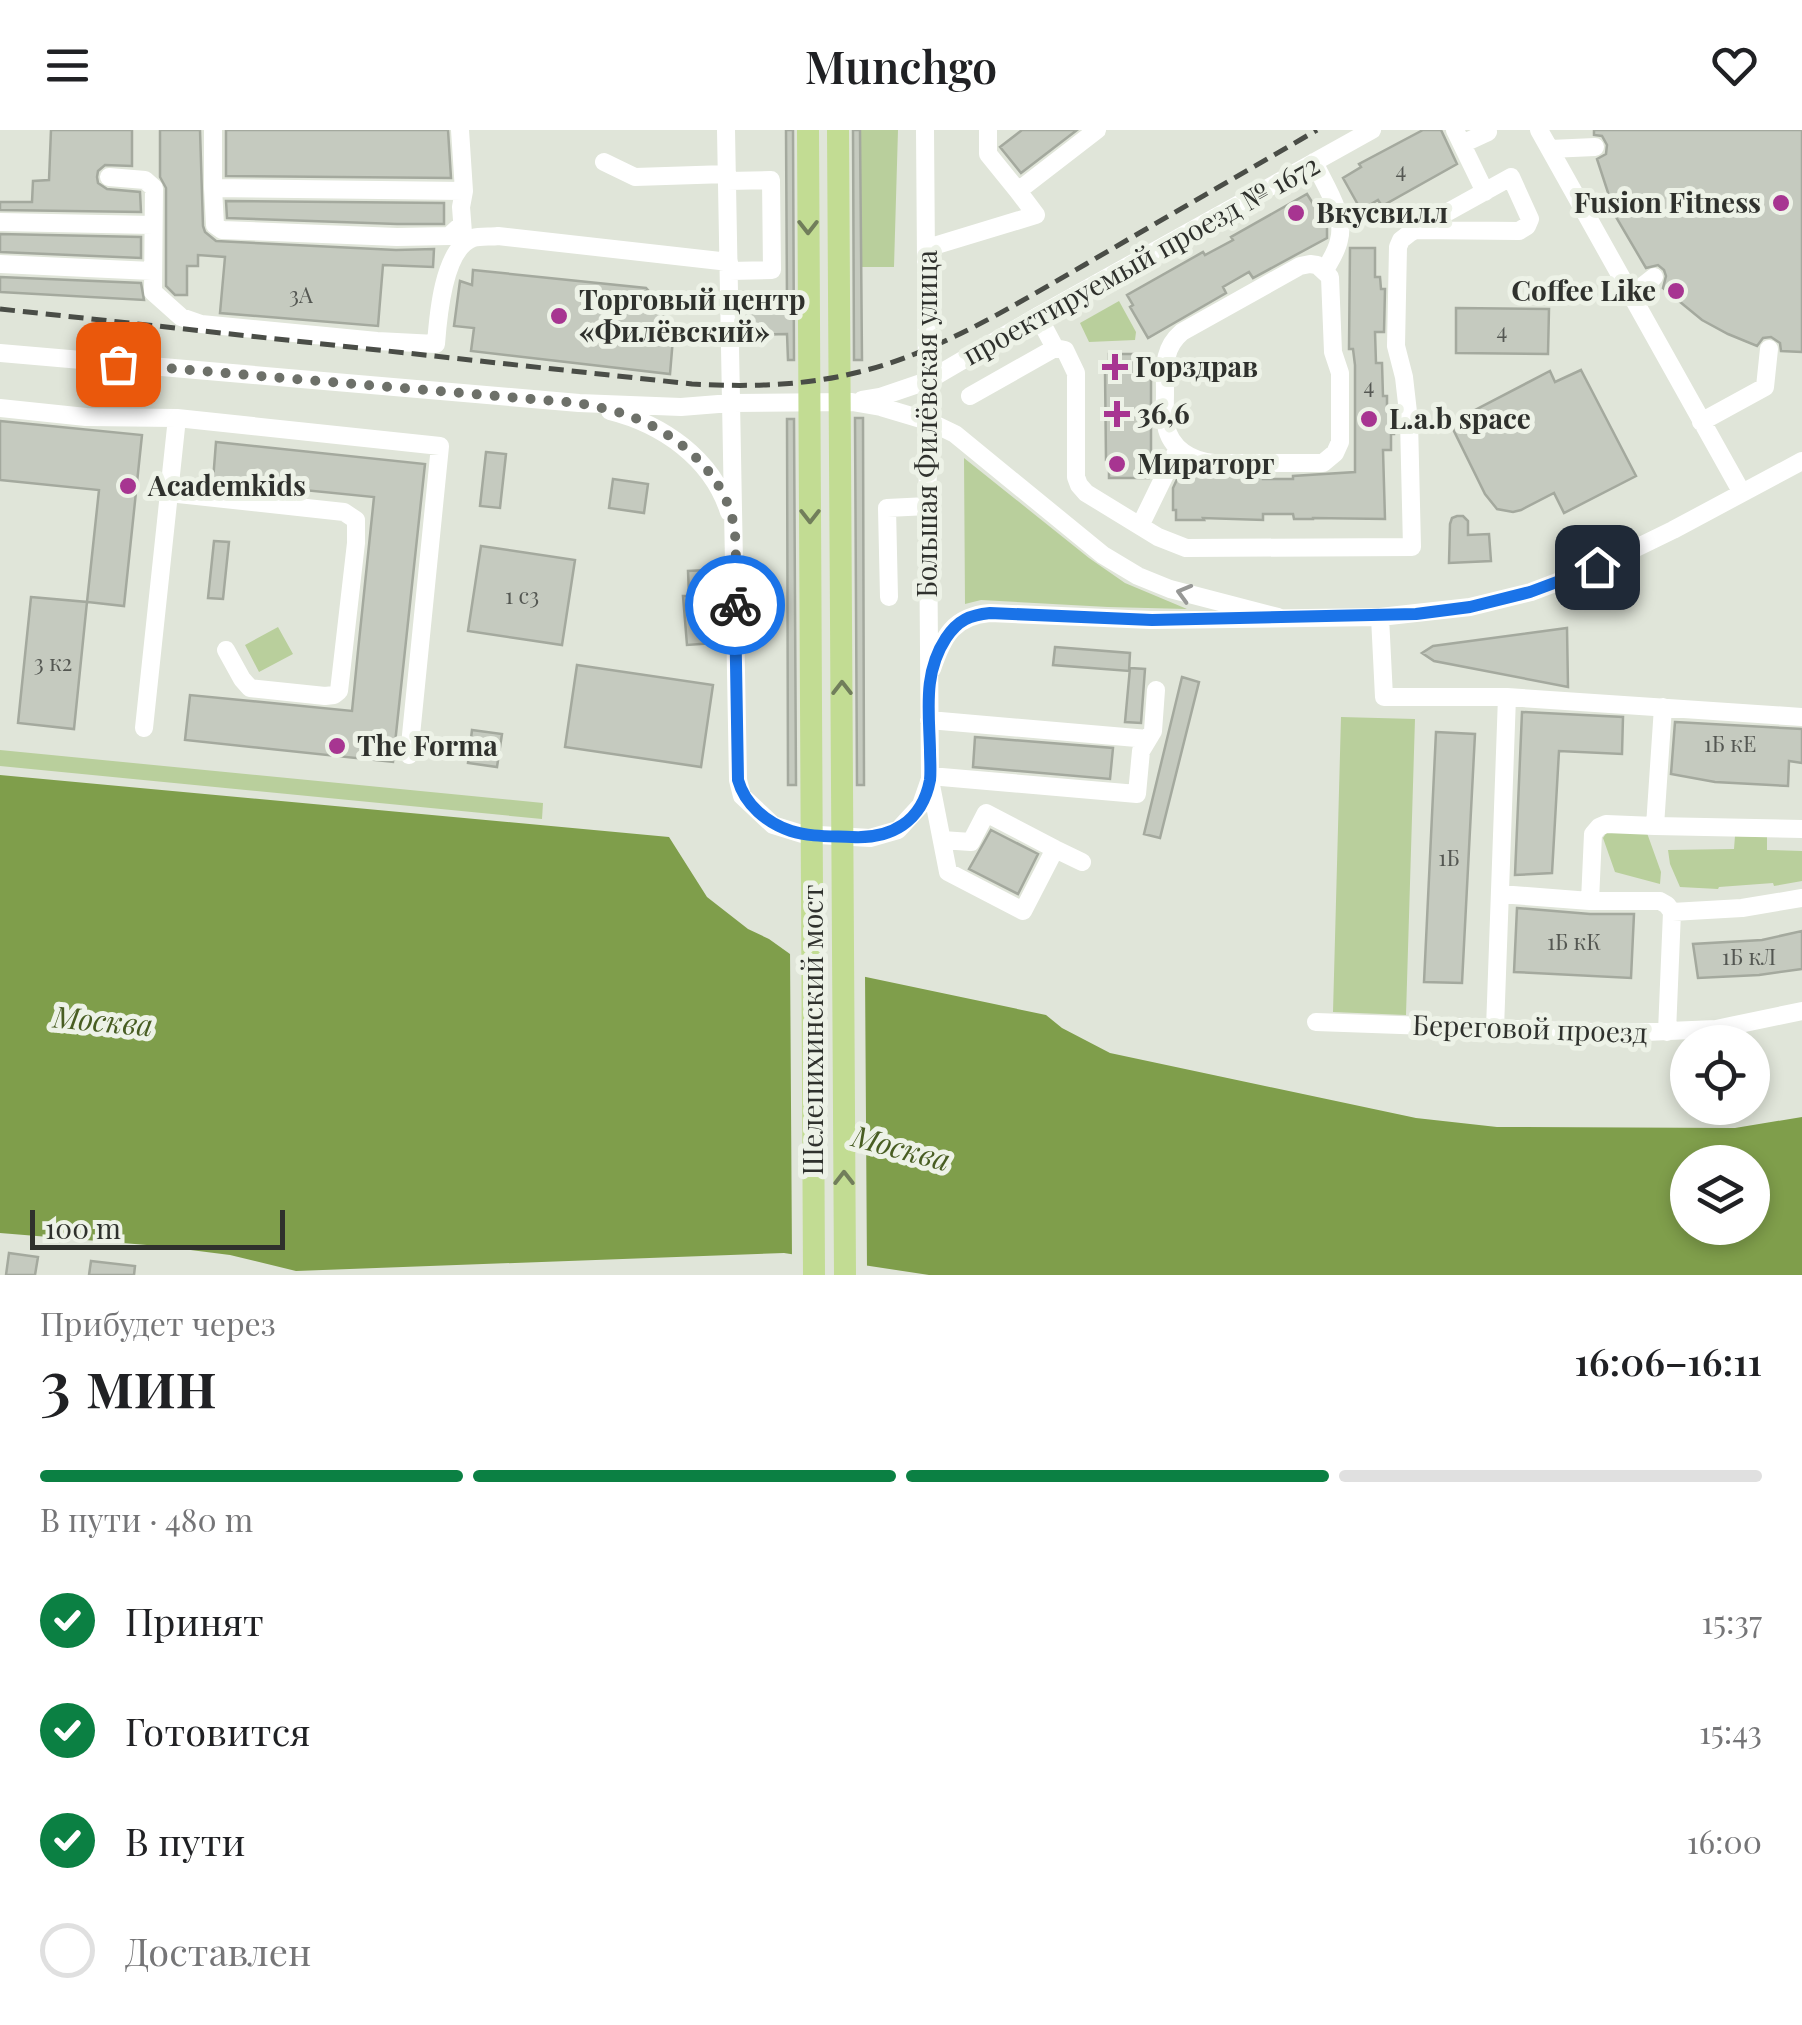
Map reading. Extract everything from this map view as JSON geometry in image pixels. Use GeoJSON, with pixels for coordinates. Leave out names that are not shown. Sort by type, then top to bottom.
{"type":"FeatureCollection","features":[{"type":"Feature","properties":{"kind":"main road","name":"Шелепихинский мост"},"geometry":{"type":"LineString","coordinates":[[808,130],[814,1275]]}},
{"type":"Feature","properties":{"kind":"main road","name":"Шелепихинский мост"},"geometry":{"type":"LineString","coordinates":[[838,130],[840,360],[846,410],[842,785],[845,1275]]}},
{"type":"Feature","properties":{"kind":"street"},"geometry":{"type":"LineString","coordinates":[[213,130],[215,225],[222,230],[396,237],[465,233],[474,238],[498,236],[772,270],[772,180],[635,177],[604,162]]}},
{"type":"Feature","properties":{"kind":"street"},"geometry":{"type":"LineString","coordinates":[[109,178],[145,180],[154,188],[153,292],[182,317],[202,324],[436,344],[444,288],[465,233],[460,130]]}},
{"type":"Feature","properties":{"kind":"street"},"geometry":{"type":"LineString","coordinates":[[726,130],[738,780],[742,796],[773,826],[802,834],[870,838],[898,830],[921,805],[930,778],[1138,794],[1141,751],[1153,731],[1156,690]]}},
{"type":"Feature","properties":{"kind":"street","name":"Большая Филёвская улица"},"geometry":{"type":"LineString","coordinates":[[925,130],[930,778],[948,872],[1023,910],[1055,849]]}},
{"type":"Feature","properties":{"kind":"street"},"geometry":{"type":"LineString","coordinates":[[937,245],[1036,215],[988,154],[988,130]]}},
{"type":"Feature","properties":{"kind":"street"},"geometry":{"type":"LineString","coordinates":[[1018,191],[1076,136],[1097,130]]}},
{"type":"Feature","properties":{"kind":"street","name":"проектируемый проезд № 1672"},"geometry":{"type":"LineString","coordinates":[[846,410],[926,381],[1372,130]]}},
{"type":"Feature","properties":{"kind":"street"},"geometry":{"type":"LineString","coordinates":[[1484,192],[1458,137],[1487,130]]}},
{"type":"Feature","properties":{"kind":"street"},"geometry":{"type":"LineString","coordinates":[[1539,130],[1742,493]]}},
{"type":"Feature","properties":{"kind":"street"},"geometry":{"type":"LineString","coordinates":[[1550,149],[1595,147]]}},
{"type":"Feature","properties":{"kind":"street"},"geometry":{"type":"LineString","coordinates":[[1314,162],[1341,228],[1338,245],[1325,270]]}},
{"type":"Feature","properties":{"kind":"street"},"geometry":{"type":"LineString","coordinates":[[970,396],[1056,348],[1066,350],[1076,369],[1078,485],[1165,541],[1186,548],[1412,547],[1409,421],[1406,384],[1396,346],[1396,255],[1402,240],[1415,230],[1511,177],[1530,219],[1519,230],[1415,230]]}},
{"type":"Feature","properties":{"kind":"street"},"geometry":{"type":"LineString","coordinates":[[214,188],[464,192]]}},
{"type":"Feature","properties":{"kind":"street"},"geometry":{"type":"LineString","coordinates":[[0,222],[153,225]]}},
{"type":"Feature","properties":{"kind":"street"},"geometry":{"type":"LineString","coordinates":[[0,264],[152,271]]}},
{"type":"Feature","properties":{"kind":"street"},"geometry":{"type":"LineString","coordinates":[[1310,264],[1325,270],[1330,276],[1334,355],[1340,373],[1341,436],[1335,453],[1323,463],[1214,463],[1199,461],[1178,448],[1166,426],[1165,359],[1174,339],[1300,266],[1310,264]]}},
{"type":"Feature","properties":{"kind":"street"},"geometry":{"type":"LineString","coordinates":[[1631,295],[1654,277]]}},
{"type":"Feature","properties":{"kind":"street"},"geometry":{"type":"LineString","coordinates":[[1038,316],[1056,348]]}},
{"type":"Feature","properties":{"kind":"street"},"geometry":{"type":"LineString","coordinates":[[1702,422],[1764,387],[1769,349]]}},
{"type":"Feature","properties":{"kind":"street"},"geometry":{"type":"LineString","coordinates":[[0,354],[579,403],[681,407],[732,403],[846,410],[881,407],[955,434],[1104,555],[1138,576],[1186,594],[1278,618]]}},
{"type":"Feature","properties":{"kind":"street"},"geometry":{"type":"LineString","coordinates":[[579,403],[631,416],[685,446],[715,482],[734,527]]}},
{"type":"Feature","properties":{"kind":"street"},"geometry":{"type":"LineString","coordinates":[[0,408],[86,417],[177,418],[440,446],[409,755]]}},
{"type":"Feature","properties":{"kind":"street"},"geometry":{"type":"LineString","coordinates":[[144,728],[177,418]]}},
{"type":"Feature","properties":{"kind":"street"},"geometry":{"type":"LineString","coordinates":[[1140,526],[1178,448]]}},
{"type":"Feature","properties":{"kind":"street"},"geometry":{"type":"LineString","coordinates":[[929,679],[942,644],[956,624],[974,614],[1152,620],[1380,617],[1470,607],[1530,592],[1597,567],[1802,461]]}},
{"type":"Feature","properties":{"kind":"street"},"geometry":{"type":"LineString","coordinates":[[169,494],[344,512],[356,520],[339,691],[325,696],[250,688],[226,650]]}},
{"type":"Feature","properties":{"kind":"street"},"geometry":{"type":"LineString","coordinates":[[889,598],[888,508],[928,506]]}},
{"type":"Feature","properties":{"kind":"street"},"geometry":{"type":"LineString","coordinates":[[1380,617],[1384,697],[1506,697],[1802,717]]}},
{"type":"Feature","properties":{"kind":"street"},"geometry":{"type":"LineString","coordinates":[[1495,1029],[1506,697]]}},
{"type":"Feature","properties":{"kind":"street"},"geometry":{"type":"LineString","coordinates":[[1656,826],[1663,706]]}},
{"type":"Feature","properties":{"kind":"street"},"geometry":{"type":"LineString","coordinates":[[930,720],[1148,739]]}},
{"type":"Feature","properties":{"kind":"street"},"geometry":{"type":"LineString","coordinates":[[942,840],[971,842],[986,813],[1082,862]]}},
{"type":"Feature","properties":{"kind":"street"},"geometry":{"type":"LineString","coordinates":[[1590,900],[1593,834],[1599,826],[1802,829]]}},
{"type":"Feature","properties":{"kind":"street"},"geometry":{"type":"LineString","coordinates":[[1500,894],[1660,901],[1667,905],[1672,912],[1667,1032]]}},
{"type":"Feature","properties":{"kind":"street"},"geometry":{"type":"LineString","coordinates":[[1672,912],[1742,908],[1802,898]]}},
{"type":"Feature","properties":{"kind":"street","name":"Береговой проезд"},"geometry":{"type":"LineString","coordinates":[[1316,1022],[1667,1032],[1716,1029],[1802,1011]]}},
{"type":"Feature","properties":{"kind":"shaded area"},"geometry":{"type":"Polygon","coordinates":[[[859,130],[898,130],[894,267],[860,267],[859,130]]]}},
{"type":"Feature","properties":{"kind":"shaded area"},"geometry":{"type":"Polygon","coordinates":[[[1119,301],[1136,332],[1135,340],[1089,342],[1080,323],[1119,301]]]}},
{"type":"Feature","properties":{"kind":"shaded area"},"geometry":{"type":"Polygon","coordinates":[[[964,458],[1125,583],[1187,609],[981,600],[965,604],[964,458]]]}},
{"type":"Feature","properties":{"kind":"shaded area"},"geometry":{"type":"Polygon","coordinates":[[[278,627],[293,654],[259,672],[245,645],[278,627]]]}},
{"type":"Feature","properties":{"kind":"shaded area"},"geometry":{"type":"Polygon","coordinates":[[[1341,717],[1415,719],[1406,1015],[1333,1012],[1341,717]]]}},
{"type":"Feature","properties":{"kind":"shaded area"},"geometry":{"type":"Polygon","coordinates":[[[0,750],[543,803],[542,819],[0,766],[0,750]]]}},
{"type":"Feature","properties":{"kind":"shaded area"},"geometry":{"type":"Polygon","coordinates":[[[1607,832],[1647,833],[1661,872],[1660,884],[1615,872],[1603,838],[1607,832]]]}},
{"type":"Feature","properties":{"kind":"shaded area"},"geometry":{"type":"Polygon","coordinates":[[[1735,836],[1767,837],[1767,850],[1802,851],[1802,881],[1718,889],[1680,887],[1668,850],[1734,849],[1735,836]]]}},
{"type":"Feature","properties":{"kind":"water","name":"Москва"},"geometry":{"type":"Polygon","coordinates":[[[0,775],[669,837],[707,897],[748,929],[804,964],[1046,1015],[1062,1028],[1110,1053],[1416,1118],[1497,1127],[1735,1128],[1802,1117],[1802,1275],[929,1275],[784,1253],[296,1271],[230,1255],[0,1233],[0,775]]]}},
{"type":"Feature","properties":{"kind":"pier"},"geometry":{"type":"Polygon","coordinates":[[[790,948],[806,960],[865,972],[867,1271],[792,1260],[790,948]]]}},
{"type":"Feature","properties":{"kind":"building"},"geometry":{"type":"Polygon","coordinates":[[[51,130],[132,130],[132,166],[105,165],[97,177],[98,183],[107,189],[140,192],[141,212],[0,210],[0,202],[32,202],[33,181],[49,180],[51,130]]]}},
{"type":"Feature","properties":{"kind":"building"},"geometry":{"type":"Polygon","coordinates":[[[160,130],[200,130],[203,226],[216,241],[434,249],[433,267],[383,265],[378,326],[220,313],[225,257],[198,255],[198,266],[187,266],[187,295],[175,295],[166,286],[166,188],[160,177],[160,130]]]}},
{"type":"Feature","properties":{"kind":"building"},"geometry":{"type":"Polygon","coordinates":[[[226,130],[448,130],[451,178],[226,176],[226,130]]]}},
{"type":"Feature","properties":{"kind":"building"},"geometry":{"type":"Polygon","coordinates":[[[786,130],[793,130],[794,360],[788,360],[787,334],[747,335],[747,303],[787,303],[786,130]]]}},
{"type":"Feature","properties":{"kind":"building"},"geometry":{"type":"Polygon","coordinates":[[[853,130],[860,130],[862,360],[854,360],[853,130]]]}},
{"type":"Feature","properties":{"kind":"building"},"geometry":{"type":"Polygon","coordinates":[[[1022,130],[1077,130],[1021,173],[1000,147],[1022,130]]]}},
{"type":"Feature","properties":{"kind":"building"},"geometry":{"type":"Polygon","coordinates":[[[1423,130],[1441,130],[1457,164],[1382,206],[1378,200],[1361,210],[1343,178],[1361,167],[1359,164],[1423,130]]]}},
{"type":"Feature","properties":{"kind":"building"},"geometry":{"type":"Polygon","coordinates":[[[1594,130],[1802,130],[1802,352],[1781,351],[1780,343],[1771,337],[1763,338],[1757,346],[1728,334],[1702,320],[1663,288],[1664,270],[1658,265],[1646,268],[1616,217],[1597,159],[1606,154],[1607,145],[1602,136],[1594,135],[1594,130]]]}},
{"type":"Feature","properties":{"kind":"building"},"geometry":{"type":"Polygon","coordinates":[[[1307,194],[1327,226],[1327,238],[1253,278],[1249,272],[1223,287],[1226,293],[1148,338],[1127,295],[1203,252],[1205,255],[1233,240],[1231,237],[1307,194]]]}},
{"type":"Feature","properties":{"kind":"building"},"geometry":{"type":"Polygon","coordinates":[[[226,201],[444,203],[444,224],[227,218],[226,201]]]}},
{"type":"Feature","properties":{"kind":"building"},"geometry":{"type":"Polygon","coordinates":[[[0,234],[141,237],[141,258],[0,252],[0,234]]]}},
{"type":"Feature","properties":{"kind":"building"},"geometry":{"type":"Polygon","coordinates":[[[1350,248],[1375,248],[1375,277],[1380,277],[1381,289],[1385,289],[1384,332],[1375,332],[1376,363],[1382,363],[1383,396],[1387,396],[1387,406],[1394,406],[1391,450],[1383,450],[1385,519],[1294,519],[1293,514],[1263,514],[1263,520],[1176,520],[1173,488],[1180,473],[1293,479],[1355,472],[1355,365],[1353,349],[1349,349],[1350,248]]]}},
{"type":"Feature","properties":{"kind":"building","name":"Торговый центр «Филёвский»"},"geometry":{"type":"Polygon","coordinates":[[[473,270],[646,288],[663,307],[663,324],[674,326],[670,374],[471,351],[474,328],[454,326],[460,281],[472,285],[473,270]]]}},
{"type":"Feature","properties":{"kind":"building"},"geometry":{"type":"Polygon","coordinates":[[[0,277],[141,283],[144,300],[0,292],[0,277]]]}},
{"type":"Feature","properties":{"kind":"building"},"geometry":{"type":"Polygon","coordinates":[[[1456,308],[1549,309],[1548,354],[1456,353],[1456,308]]]}},
{"type":"Feature","properties":{"kind":"building"},"geometry":{"type":"Polygon","coordinates":[[[1109,354],[1151,354],[1149,478],[1109,478],[1105,371],[1109,372],[1109,354]]]}},
{"type":"Feature","properties":{"kind":"building"},"geometry":{"type":"Polygon","coordinates":[[[1581,370],[1636,476],[1564,513],[1554,493],[1521,510],[1497,509],[1485,494],[1450,423],[1550,371],[1555,382],[1581,370]]]}},
{"type":"Feature","properties":{"kind":"building"},"geometry":{"type":"Polygon","coordinates":[[[855,418],[863,418],[864,785],[857,785],[855,418]]]}},
{"type":"Feature","properties":{"kind":"building"},"geometry":{"type":"Polygon","coordinates":[[[787,419],[794,419],[796,785],[788,785],[787,419]]]}},
{"type":"Feature","properties":{"kind":"building"},"geometry":{"type":"Polygon","coordinates":[[[0,421],[142,435],[124,606],[87,602],[99,490],[0,480],[0,421]]]}},
{"type":"Feature","properties":{"kind":"building"},"geometry":{"type":"Polygon","coordinates":[[[216,442],[425,464],[393,762],[185,740],[190,695],[352,711],[374,497],[213,481],[216,442]]]}},
{"type":"Feature","properties":{"kind":"building"},"geometry":{"type":"Polygon","coordinates":[[[486,452],[506,454],[500,508],[480,506],[486,452]]]}},
{"type":"Feature","properties":{"kind":"building"},"geometry":{"type":"Polygon","coordinates":[[[613,479],[648,484],[644,513],[609,508],[613,479]]]}},
{"type":"Feature","properties":{"kind":"building"},"geometry":{"type":"Polygon","coordinates":[[[1457,516],[1468,521],[1468,535],[1489,534],[1491,561],[1449,563],[1450,524],[1457,516]]]}},
{"type":"Feature","properties":{"kind":"building"},"geometry":{"type":"Polygon","coordinates":[[[214,541],[229,542],[223,599],[208,598],[214,541]]]}},
{"type":"Feature","properties":{"kind":"building"},"geometry":{"type":"Polygon","coordinates":[[[481,546],[575,560],[562,645],[468,631],[481,546]]]}},
{"type":"Feature","properties":{"kind":"building"},"geometry":{"type":"Polygon","coordinates":[[[708,570],[714,643],[687,645],[683,596],[689,596],[688,571],[708,570]]]}},
{"type":"Feature","properties":{"kind":"building"},"geometry":{"type":"Polygon","coordinates":[[[31,597],[87,602],[74,729],[18,723],[31,597]]]}},
{"type":"Feature","properties":{"kind":"building"},"geometry":{"type":"Polygon","coordinates":[[[1567,628],[1568,687],[1434,661],[1422,653],[1433,646],[1567,628]]]}},
{"type":"Feature","properties":{"kind":"building"},"geometry":{"type":"Polygon","coordinates":[[[1055,647],[1130,653],[1129,671],[1053,665],[1055,647]]]}},
{"type":"Feature","properties":{"kind":"building"},"geometry":{"type":"Polygon","coordinates":[[[577,665],[713,685],[701,767],[565,747],[577,665]]]}},
{"type":"Feature","properties":{"kind":"building"},"geometry":{"type":"Polygon","coordinates":[[[1130,668],[1145,669],[1141,723],[1125,722],[1130,668]]]}},
{"type":"Feature","properties":{"kind":"building"},"geometry":{"type":"Polygon","coordinates":[[[1182,677],[1199,682],[1160,838],[1144,834],[1182,677]]]}},
{"type":"Feature","properties":{"kind":"building"},"geometry":{"type":"Polygon","coordinates":[[[1522,712],[1623,717],[1622,754],[1559,751],[1552,873],[1515,875],[1522,712]]]}},
{"type":"Feature","properties":{"kind":"building"},"geometry":{"type":"Polygon","coordinates":[[[1675,722],[1802,729],[1802,763],[1789,761],[1788,786],[1715,782],[1671,774],[1675,722]]]}},
{"type":"Feature","properties":{"kind":"building"},"geometry":{"type":"Polygon","coordinates":[[[472,730],[502,734],[497,767],[468,763],[472,730]]]}},
{"type":"Feature","properties":{"kind":"building"},"geometry":{"type":"Polygon","coordinates":[[[1436,732],[1475,734],[1462,983],[1424,982],[1436,732]]]}},
{"type":"Feature","properties":{"kind":"building"},"geometry":{"type":"Polygon","coordinates":[[[975,737],[1113,748],[1110,779],[973,767],[975,737]]]}},
{"type":"Feature","properties":{"kind":"building"},"geometry":{"type":"Polygon","coordinates":[[[991,830],[1038,854],[1018,894],[969,869],[991,830]]]}},
{"type":"Feature","properties":{"kind":"building"},"geometry":{"type":"Polygon","coordinates":[[[1517,908],[1634,914],[1631,978],[1514,972],[1517,908]]]}},
{"type":"Feature","properties":{"kind":"building"},"geometry":{"type":"Polygon","coordinates":[[[1802,931],[1802,969],[1698,978],[1693,944],[1762,940],[1802,931]]]}},
{"type":"Feature","properties":{"kind":"building"},"geometry":{"type":"Polygon","coordinates":[[[9,1253],[38,1257],[35,1275],[6,1275],[9,1253]]]}},
{"type":"Feature","properties":{"kind":"building"},"geometry":{"type":"Polygon","coordinates":[[[91,1261],[135,1266],[134,1275],[89,1275],[91,1261]]]}},
{"type":"Feature","properties":{"kind":"railway"},"geometry":{"type":"LineString","coordinates":[[0,309],[692,384],[797,383],[889,363],[976,326],[1317,130]]}},
{"type":"Feature","properties":{"kind":"way so far"},"geometry":{"type":"LineString","coordinates":[[118,364],[579,403],[631,416],[685,446],[715,482],[734,527],[735,605]]}},
{"type":"Feature","properties":{"kind":"place","name":"Fusion Fitness"},"geometry":{"type":"Point","coordinates":[1781,203]}},
{"type":"Feature","properties":{"kind":"place","name":"Вкусвилл"},"geometry":{"type":"Point","coordinates":[1296,213]}},
{"type":"Feature","properties":{"kind":"place","name":"Coffee Like"},"geometry":{"type":"Point","coordinates":[1676,291]}},
{"type":"Feature","properties":{"kind":"place","name":"Торговый центр «Филёвский»"},"geometry":{"type":"Point","coordinates":[559,316]}},
{"type":"Feature","properties":{"kind":"place","name":"Горздрав"},"geometry":{"type":"Point","coordinates":[1115,367]}},
{"type":"Feature","properties":{"kind":"place","name":"36,6"},"geometry":{"type":"Point","coordinates":[1117,414]}},
{"type":"Feature","properties":{"kind":"place","name":"L.a.b space"},"geometry":{"type":"Point","coordinates":[1369,419]}},
{"type":"Feature","properties":{"kind":"place","name":"Мираторг"},"geometry":{"type":"Point","coordinates":[1117,464]}},
{"type":"Feature","properties":{"kind":"place","name":"Academkids"},"geometry":{"type":"Point","coordinates":[128,486]}},
{"type":"Feature","properties":{"kind":"place","name":"The Forma"},"geometry":{"type":"Point","coordinates":[337,746]}},
{"type":"Feature","properties":{"kind":"route"},"geometry":{"type":"LineString","coordinates":[[735,605],[738,780],[742,796],[773,826],[802,834],[870,838],[898,830],[921,805],[930,780],[929,679],[942,644],[956,624],[974,614],[1152,620],[1380,617],[1470,607],[1530,592],[1597,567]]}}]}
